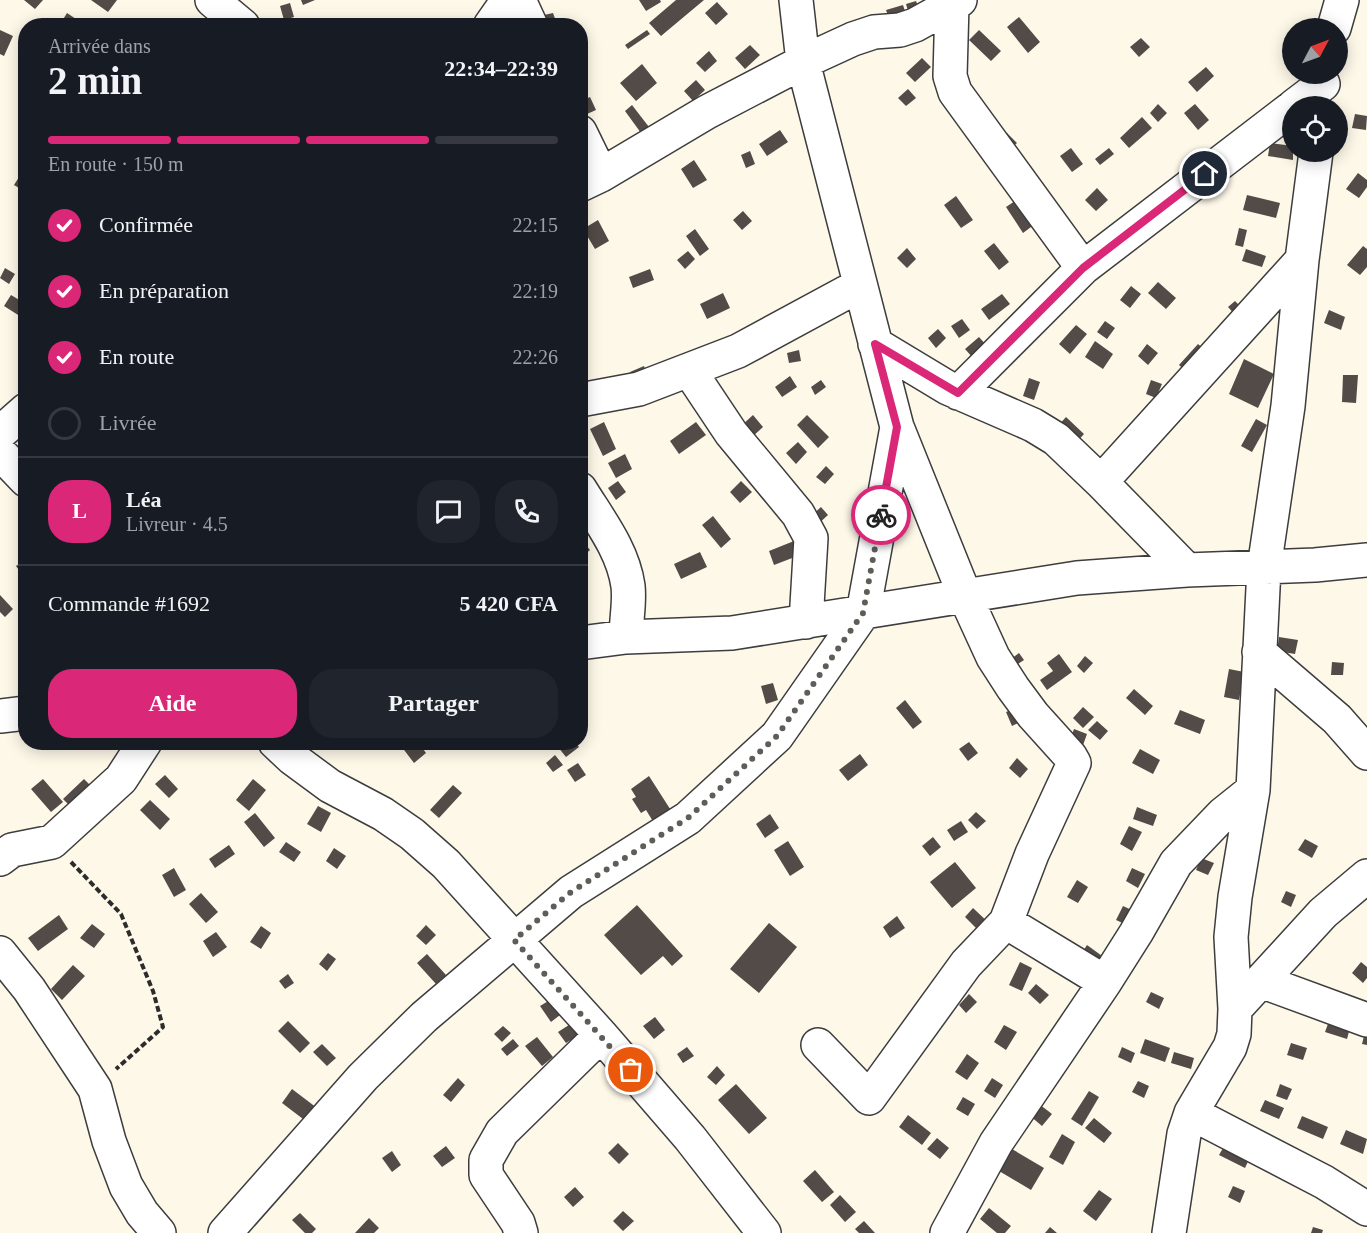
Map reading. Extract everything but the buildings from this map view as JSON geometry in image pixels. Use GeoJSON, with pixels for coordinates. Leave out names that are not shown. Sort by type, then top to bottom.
{"type":"FeatureCollection","features":[{"type":"Feature","properties":{"kind":"street"},"geometry":{"type":"LineString","coordinates":[[204,18],[210,0],[233,18]]}},
{"type":"Feature","properties":{"kind":"street"},"geometry":{"type":"LineString","coordinates":[[496,18],[508,0]]}},
{"type":"Feature","properties":{"kind":"street"},"geometry":{"type":"LineString","coordinates":[[519,0],[527,18]]}},
{"type":"Feature","properties":{"kind":"street"},"geometry":{"type":"LineString","coordinates":[[796,0],[802,62],[897,427],[965,596],[993,657],[1033,715],[1070,756],[1074,764],[1032,854],[1006,922],[966,964],[869,1098],[818,1045]]}},
{"type":"Feature","properties":{"kind":"street"},"geometry":{"type":"LineString","coordinates":[[1337,18],[1342,0]]}},
{"type":"Feature","properties":{"kind":"street"},"geometry":{"type":"LineString","coordinates":[[591,180],[707,112],[802,62],[874,32],[900,30],[956,2]]}},
{"type":"Feature","properties":{"kind":"street"},"geometry":{"type":"LineString","coordinates":[[956,2],[950,76],[955,92],[1083,268]]}},
{"type":"Feature","properties":{"kind":"street"},"geometry":{"type":"LineString","coordinates":[[958,393],[1083,268],[1282,115]]}},
{"type":"Feature","properties":{"kind":"street"},"geometry":{"type":"LineString","coordinates":[[1168,1233],[1184,1134],[1191,1113],[1230,1047],[1234,1034],[1231,938],[1235,897],[1253,790],[1258,652],[1264,568],[1288,406],[1302,260],[1315,162]]}},
{"type":"Feature","properties":{"kind":"street"},"geometry":{"type":"LineString","coordinates":[[1101,482],[1302,260]]}},
{"type":"Feature","properties":{"kind":"street"},"geometry":{"type":"LineString","coordinates":[[588,399],[639,389],[755,344],[860,285]]}},
{"type":"Feature","properties":{"kind":"street"},"geometry":{"type":"LineString","coordinates":[[875,344],[958,393],[1033,425],[1056,439],[1187,570]]}},
{"type":"Feature","properties":{"kind":"street"},"geometry":{"type":"LineString","coordinates":[[688,370],[731,433],[798,514],[811,538],[806,622]]}},
{"type":"Feature","properties":{"kind":"street"},"geometry":{"type":"LineString","coordinates":[[0,433],[18,417]]}},
{"type":"Feature","properties":{"kind":"street"},"geometry":{"type":"LineString","coordinates":[[225,1233],[363,1077],[424,1017],[571,892],[688,818],[777,736],[863,613],[897,427]]}},
{"type":"Feature","properties":{"kind":"street"},"geometry":{"type":"LineString","coordinates":[[0,453],[18,472]]}},
{"type":"Feature","properties":{"kind":"street"},"geometry":{"type":"LineString","coordinates":[[588,502],[613,541],[621,560],[628,586],[626,637]]}},
{"type":"Feature","properties":{"kind":"street"},"geometry":{"type":"LineString","coordinates":[[588,643],[626,637],[732,633],[1077,578],[1367,560]]}},
{"type":"Feature","properties":{"kind":"street"},"geometry":{"type":"LineString","coordinates":[[1258,652],[1337,719],[1367,753]]}},
{"type":"Feature","properties":{"kind":"street"},"geometry":{"type":"LineString","coordinates":[[0,717],[18,714]]}},
{"type":"Feature","properties":{"kind":"street"},"geometry":{"type":"LineString","coordinates":[[0,859],[12,850],[52,842],[121,779],[140,750]]}},
{"type":"Feature","properties":{"kind":"street"},"geometry":{"type":"LineString","coordinates":[[284,750],[330,786],[383,814],[412,834],[446,864],[601,1035],[690,1138],[760,1232]]}},
{"type":"Feature","properties":{"kind":"street"},"geometry":{"type":"LineString","coordinates":[[948,1233],[996,1143],[1136,933],[1176,863],[1222,814],[1253,790]]}},
{"type":"Feature","properties":{"kind":"street"},"geometry":{"type":"LineString","coordinates":[[1235,1009],[1323,913],[1367,876]]}},
{"type":"Feature","properties":{"kind":"street"},"geometry":{"type":"LineString","coordinates":[[1006,922],[1105,981]]}},
{"type":"Feature","properties":{"kind":"street"},"geometry":{"type":"LineString","coordinates":[[0,953],[29,989],[94,1089],[126,1186],[142,1213],[159,1233]]}},
{"type":"Feature","properties":{"kind":"street"},"geometry":{"type":"LineString","coordinates":[[1261,981],[1367,1020]]}},
{"type":"Feature","properties":{"kind":"street"},"geometry":{"type":"LineString","coordinates":[[521,1233],[518,1223],[486,1175],[486,1160],[502,1132],[601,1035]]}},
{"type":"Feature","properties":{"kind":"street"},"geometry":{"type":"LineString","coordinates":[[1191,1113],[1324,1182],[1367,1209]]}},
{"type":"Feature","properties":{"kind":"path"},"geometry":{"type":"LineString","coordinates":[[52,842],[121,914],[153,991],[164,1027],[94,1089]]}},
{"type":"Feature","properties":{"kind":"way so far"},"geometry":{"type":"LineString","coordinates":[[631,1070],[514,940],[571,892],[688,818],[777,736],[863,613],[881,515]]}},
{"type":"Feature","properties":{"kind":"route"},"geometry":{"type":"LineString","coordinates":[[881,515],[897,427],[875,344],[958,393],[1083,268],[1205,174]]}}]}
